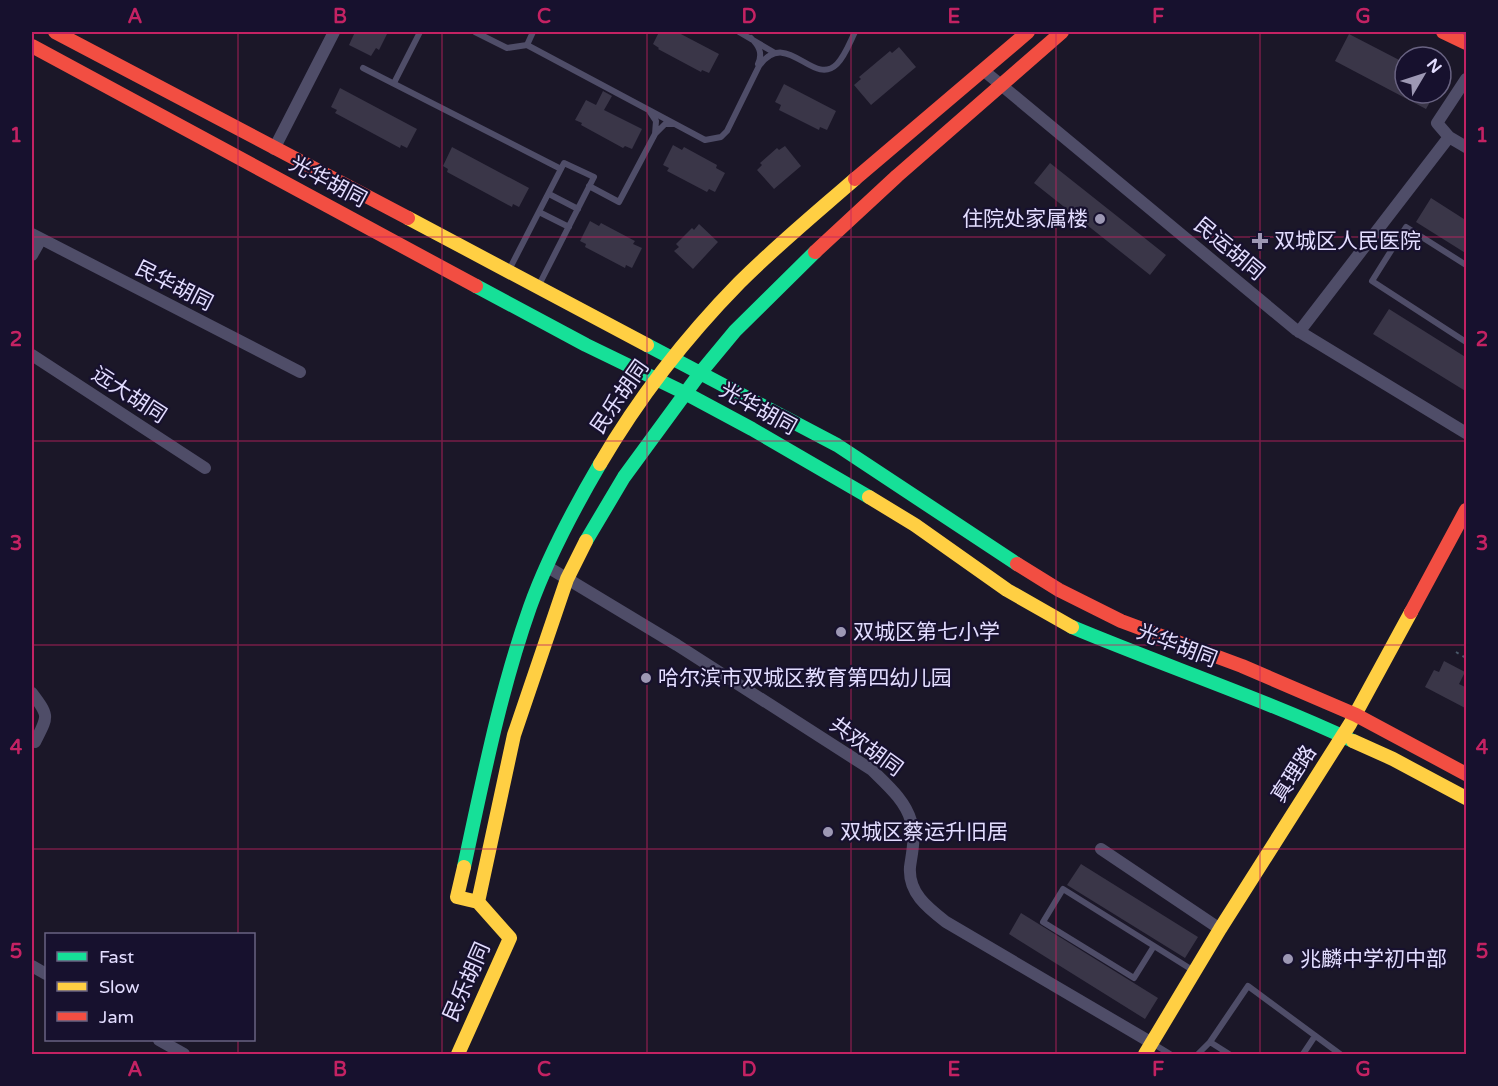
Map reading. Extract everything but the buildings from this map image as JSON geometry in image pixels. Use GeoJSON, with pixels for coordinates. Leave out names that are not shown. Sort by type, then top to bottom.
{"type":"FeatureCollection","features":[{"type":"Feature","properties":{"kind":"main road","name":"光华胡同"},"geometry":{"type":"LineString","coordinates":[[55,32],[837,445],[1000,554],[1059,590],[1121,621],[1242,666],[1356,715],[1467,774]]}},
{"type":"Feature","properties":{"kind":"main road","name":"民乐胡同"},"geometry":{"type":"LineString","coordinates":[[458,1054],[510,938],[478,902],[457,897],[496,721],[522,630],[546,566],[567,522],[603,459],[658,379],[729,294],[828,202],[1028,32]]}},
{"type":"Feature","properties":{"kind":"main road"},"geometry":{"type":"LineString","coordinates":[[478,902],[514,735],[536,667],[567,579],[589,535],[624,477],[701,372],[735,332],[841,226],[1062,32]]}},
{"type":"Feature","properties":{"kind":"main road"},"geometry":{"type":"LineString","coordinates":[[1450,33],[1467,44]]}},
{"type":"Feature","properties":{"kind":"main road","name":"光华胡同"},"geometry":{"type":"LineString","coordinates":[[32,46],[575,339],[685,393],[835,476],[915,525],[1007,590],[1068,625],[1148,659],[1309,720],[1394,759],[1467,798]]}},
{"type":"Feature","properties":{"kind":"main road","name":"真理路"},"geometry":{"type":"LineString","coordinates":[[1148,1049],[1220,929],[1356,715],[1467,510]]}},
{"type":"Feature","properties":{"kind":"street"},"geometry":{"type":"LineString","coordinates":[[274,149],[334,32]]}},
{"type":"Feature","properties":{"kind":"street","name":"民运胡同"},"geometry":{"type":"LineString","coordinates":[[983,70],[1299,332],[1467,433]]}},
{"type":"Feature","properties":{"kind":"street"},"geometry":{"type":"LineString","coordinates":[[1467,79],[1437,123],[1449,137],[1467,147]]}},
{"type":"Feature","properties":{"kind":"street"},"geometry":{"type":"LineString","coordinates":[[1299,332],[1449,137]]}},
{"type":"Feature","properties":{"kind":"street"},"geometry":{"type":"LineString","coordinates":[[32,255],[36,236]]}},
{"type":"Feature","properties":{"kind":"street","name":"民华胡同"},"geometry":{"type":"LineString","coordinates":[[36,236],[300,372]]}},
{"type":"Feature","properties":{"kind":"street","name":"远大胡同"},"geometry":{"type":"LineString","coordinates":[[32,355],[205,468]]}},
{"type":"Feature","properties":{"kind":"street","name":"共欢胡同"},"geometry":{"type":"LineString","coordinates":[[546,566],[678,645],[872,770],[896,793],[911,820],[914,848],[910,868],[912,885],[924,905],[946,922],[1148,1049]]}},
{"type":"Feature","properties":{"kind":"street"},"geometry":{"type":"LineString","coordinates":[[32,693],[45,709],[46,720],[35,742]]}},
{"type":"Feature","properties":{"kind":"street"},"geometry":{"type":"LineString","coordinates":[[1101,849],[1220,929]]}},
{"type":"Feature","properties":{"kind":"street"},"geometry":{"type":"LineString","coordinates":[[161,1041],[184,1054]]}},
{"type":"Feature","properties":{"kind":"lane"},"geometry":{"type":"LineString","coordinates":[[394,83],[420,32]]}},
{"type":"Feature","properties":{"kind":"lane"},"geometry":{"type":"LineString","coordinates":[[475,32],[507,48],[527,45],[705,140],[721,137],[727,131],[763,61],[780,52],[793,55],[815,68],[830,69],[840,61],[855,32]]}},
{"type":"Feature","properties":{"kind":"lane"},"geometry":{"type":"LineString","coordinates":[[527,45],[533,32]]}},
{"type":"Feature","properties":{"kind":"lane"},"geometry":{"type":"LineString","coordinates":[[739,32],[775,53]]}},
{"type":"Feature","properties":{"kind":"lane"},"geometry":{"type":"LineString","coordinates":[[747,92],[747,85],[761,55],[760,49],[751,38]]}},
{"type":"Feature","properties":{"kind":"lane"},"geometry":{"type":"LineString","coordinates":[[363,68],[561,169]]}},
{"type":"Feature","properties":{"kind":"lane"},"geometry":{"type":"LineString","coordinates":[[648,110],[656,121],[655,134]]}},
{"type":"Feature","properties":{"kind":"lane"},"geometry":{"type":"LineString","coordinates":[[589,186],[619,202],[655,134],[665,124],[674,124]]}},
{"type":"Feature","properties":{"kind":"lane"},"geometry":{"type":"LineString","coordinates":[[509,271],[564,163],[594,177],[539,286]]}},
{"type":"Feature","properties":{"kind":"lane"},"geometry":{"type":"LineString","coordinates":[[549,194],[578,209]]}},
{"type":"Feature","properties":{"kind":"lane"},"geometry":{"type":"LineString","coordinates":[[539,212],[569,227]]}},
{"type":"Feature","properties":{"kind":"lane"},"geometry":{"type":"LineString","coordinates":[[1467,265],[1406,227],[1372,281],[1467,342]]}},
{"type":"Feature","properties":{"kind":"lane"},"geometry":{"type":"LineString","coordinates":[[1154,946],[1134,978],[1043,922],[1063,889],[1195,971]]}},
{"type":"Feature","properties":{"kind":"lane"},"geometry":{"type":"LineString","coordinates":[[1198,1054],[1210,1042],[1248,986],[1340,1054]]}},
{"type":"Feature","properties":{"kind":"lane"},"geometry":{"type":"LineString","coordinates":[[1303,1054],[1315,1036]]}},
{"type":"Feature","properties":{"kind":"lane"},"geometry":{"type":"LineString","coordinates":[[1210,1042],[1229,1054]]}},
{"type":"Feature","properties":{"kind":"lane"},"geometry":{"type":"LineString","coordinates":[[1148,1049],[1170,1054]]}},
{"type":"Feature","properties":{"kind":"path"},"geometry":{"type":"LineString","coordinates":[[1456,652],[1467,658]]}},
{"type":"Feature","properties":{"kind":"traffic: fast"},"geometry":{"type":"LineString","coordinates":[[586,541],[624,477],[701,372],[735,331],[815,252]]}},
{"type":"Feature","properties":{"kind":"traffic: fast"},"geometry":{"type":"LineString","coordinates":[[476,286],[586,345],[685,393],[869,497]]}},
{"type":"Feature","properties":{"kind":"traffic: fast"},"geometry":{"type":"LineString","coordinates":[[647,345],[837,445],[1017,564]]}},
{"type":"Feature","properties":{"kind":"traffic: fast"},"geometry":{"type":"LineString","coordinates":[[464,867],[485,768],[519,639],[545,570],[600,464]]}},
{"type":"Feature","properties":{"kind":"traffic: fast"},"geometry":{"type":"LineString","coordinates":[[1072,627],[1353,741]]}},
{"type":"Feature","properties":{"kind":"traffic: slow"},"geometry":{"type":"LineString","coordinates":[[600,464],[647,392],[700,325],[753,269],[855,179]]}},
{"type":"Feature","properties":{"kind":"traffic: slow"},"geometry":{"type":"LineString","coordinates":[[408,218],[647,345]]}},
{"type":"Feature","properties":{"kind":"traffic: slow"},"geometry":{"type":"LineString","coordinates":[[869,497],[915,525],[1007,590],[1072,627]]}},
{"type":"Feature","properties":{"kind":"traffic: slow"},"geometry":{"type":"LineString","coordinates":[[478,902],[514,735],[567,579],[586,541]]}},
{"type":"Feature","properties":{"kind":"traffic: slow"},"geometry":{"type":"LineString","coordinates":[[1145,1054],[1220,929],[1350,724],[1411,612]]}},
{"type":"Feature","properties":{"kind":"traffic: slow"},"geometry":{"type":"LineString","coordinates":[[1353,741],[1393,759],[1466,798]]}},
{"type":"Feature","properties":{"kind":"traffic: slow"},"geometry":{"type":"LineString","coordinates":[[458,1054],[510,938],[478,902],[457,897],[464,867]]}},
{"type":"Feature","properties":{"kind":"traffic: jam"},"geometry":{"type":"LineString","coordinates":[[55,32],[408,218]]}},
{"type":"Feature","properties":{"kind":"traffic: jam"},"geometry":{"type":"LineString","coordinates":[[855,179],[1028,32]]}},
{"type":"Feature","properties":{"kind":"traffic: jam"},"geometry":{"type":"LineString","coordinates":[[815,252],[897,176],[1062,32]]}},
{"type":"Feature","properties":{"kind":"traffic: jam"},"geometry":{"type":"LineString","coordinates":[[1443,32],[1466,43]]}},
{"type":"Feature","properties":{"kind":"traffic: jam"},"geometry":{"type":"LineString","coordinates":[[32,46],[476,286]]}},
{"type":"Feature","properties":{"kind":"traffic: jam"},"geometry":{"type":"LineString","coordinates":[[1411,612],[1466,510]]}},
{"type":"Feature","properties":{"kind":"traffic: jam"},"geometry":{"type":"LineString","coordinates":[[1017,564],[1059,590],[1121,621],[1242,666],[1356,715],[1466,774]]}},
{"type":"Feature","properties":{"kind":"place","name":"住院处家属楼"},"geometry":{"type":"Point","coordinates":[1100,219]}},
{"type":"Feature","properties":{"kind":"place","name":"双城区人民医院"},"geometry":{"type":"Point","coordinates":[1260,241]}},
{"type":"Feature","properties":{"kind":"place","name":"双城区第七小学"},"geometry":{"type":"Point","coordinates":[841,632]}},
{"type":"Feature","properties":{"kind":"place","name":"哈尔滨市双城区教育第四幼儿园"},"geometry":{"type":"Point","coordinates":[646,678]}},
{"type":"Feature","properties":{"kind":"place","name":"双城区蔡运升旧居"},"geometry":{"type":"Point","coordinates":[828,832]}},
{"type":"Feature","properties":{"kind":"place","name":"兆麟中学初中部"},"geometry":{"type":"Point","coordinates":[1288,959]}}]}
